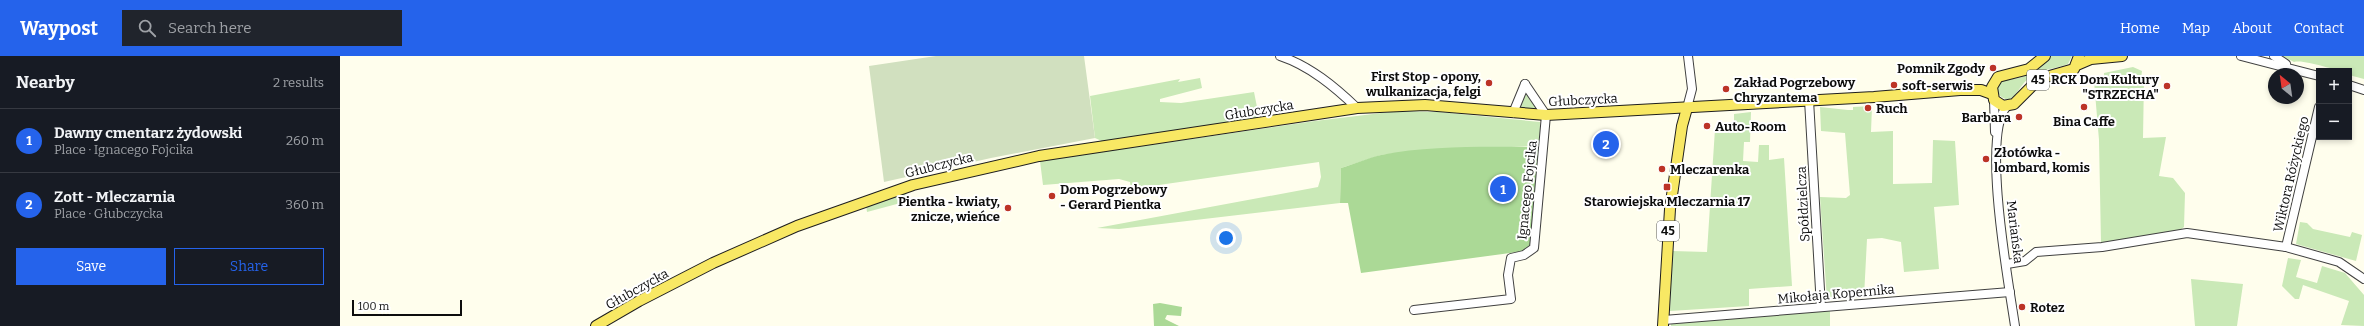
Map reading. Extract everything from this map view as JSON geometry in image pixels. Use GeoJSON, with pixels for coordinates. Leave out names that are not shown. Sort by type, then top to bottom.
{"type":"FeatureCollection","features":[{"type":"Feature","properties":{"kind":"main road","name":"45"},"geometry":{"type":"LineString","coordinates":[[1994,81],[2000,75],[2029,69],[2045,56]]}},
{"type":"Feature","properties":{"kind":"main road"},"geometry":{"type":"LineString","coordinates":[[2078,60],[2122,56]]}},
{"type":"Feature","properties":{"kind":"main road","name":"45"},"geometry":{"type":"LineString","coordinates":[[1993,97],[2006,106],[2017,102],[2027,89],[2039,79],[2071,71],[2078,60]]}},
{"type":"Feature","properties":{"kind":"main road","name":"Głubczycka"},"geometry":{"type":"LineString","coordinates":[[1960,90],[1994,81]]}},
{"type":"Feature","properties":{"kind":"main road"},"geometry":{"type":"LineString","coordinates":[[1993,97],[1994,81]]}},
{"type":"Feature","properties":{"kind":"main road","name":"Głubczycka"},"geometry":{"type":"LineString","coordinates":[[596,326],[639,301],[713,263],[797,226],[913,185],[1039,156],[1357,108],[1425,105],[1546,115],[1687,108],[1960,90],[1981,90],[1993,97]]}},
{"type":"Feature","properties":{"kind":"main road","name":"45"},"geometry":{"type":"LineString","coordinates":[[1664,323],[1670,209],[1687,108]]}},
{"type":"Feature","properties":{"kind":"street"},"geometry":{"type":"LineString","coordinates":[[1280,56],[1290,59],[1331,83],[1357,108]]}},
{"type":"Feature","properties":{"kind":"street"},"geometry":{"type":"LineString","coordinates":[[1687,108],[1692,89],[1688,56]]}},
{"type":"Feature","properties":{"kind":"street"},"geometry":{"type":"LineString","coordinates":[[2240,56],[2291,68]]}},
{"type":"Feature","properties":{"kind":"street"},"geometry":{"type":"LineString","coordinates":[[2274,56],[2291,68]]}},
{"type":"Feature","properties":{"kind":"street"},"geometry":{"type":"LineString","coordinates":[[2304,72],[2316,75]]}},
{"type":"Feature","properties":{"kind":"street"},"geometry":{"type":"LineString","coordinates":[[1513,113],[1525,84],[1546,115]]}},
{"type":"Feature","properties":{"kind":"street"},"geometry":{"type":"LineString","coordinates":[[2352,86],[2364,90]]}},
{"type":"Feature","properties":{"kind":"street","name":"Mariańska"},"geometry":{"type":"LineString","coordinates":[[1993,97],[1996,141],[1996,176],[2014,326]]}},
{"type":"Feature","properties":{"kind":"street","name":"Spółdzielcza"},"geometry":{"type":"LineString","coordinates":[[1809,100],[1821,307]]}},
{"type":"Feature","properties":{"kind":"street","name":"Mariańska"},"geometry":{"type":"LineString","coordinates":[[1996,141],[2000,117],[2006,106]]}},
{"type":"Feature","properties":{"kind":"street","name":"Ignacego Fojcika"},"geometry":{"type":"LineString","coordinates":[[1414,310],[1511,298],[1508,275],[1510,258],[1524,255],[1534,248],[1546,115]]}},
{"type":"Feature","properties":{"kind":"street","name":"Wiktora Różyckiego"},"geometry":{"type":"LineString","coordinates":[[2286,247],[2316,120]]}},
{"type":"Feature","properties":{"kind":"street"},"geometry":{"type":"LineString","coordinates":[[2007,264],[2025,261],[2036,252],[2102,247],[2187,233],[2286,247],[2339,262],[2364,279]]}},
{"type":"Feature","properties":{"kind":"street","name":"Mikołaja Kopernika"},"geometry":{"type":"LineString","coordinates":[[1664,323],[1821,307],[2010,292]]}},
{"type":"Feature","properties":{"kind":"green space"},"geometry":{"type":"Polygon","coordinates":[[[936,56],[1084,56],[1095,138],[991,158],[884,182],[869,66],[936,56]]]}},
{"type":"Feature","properties":{"kind":"green space"},"geometry":{"type":"Polygon","coordinates":[[[2051,56],[2072,56],[2068,64],[2037,73],[2026,81],[2009,99],[2003,98],[1996,91],[1998,84],[2001,82],[2019,78],[2034,71],[2051,56]]]}},
{"type":"Feature","properties":{"kind":"green space"},"geometry":{"type":"Polygon","coordinates":[[[2282,56],[2364,56],[2364,79],[2352,76],[2352,68],[2331,68],[2305,62],[2294,62],[2282,56]]]}},
{"type":"Feature","properties":{"kind":"green space"},"geometry":{"type":"Polygon","coordinates":[[[2133,67],[2142,71],[2141,78],[2120,79],[2144,79],[2143,138],[2166,137],[2159,176],[2173,178],[2185,193],[2184,227],[2179,231],[2101,243],[2099,140],[2094,81],[2104,80],[2104,73],[2133,67]]]}},
{"type":"Feature","properties":{"kind":"green space"},"geometry":{"type":"Polygon","coordinates":[[[1200,78],[1202,88],[1160,99],[1160,102],[1181,103],[1254,92],[1258,112],[1255,119],[1104,142],[1095,138],[1090,96],[1180,79],[1178,82],[1200,78]]]}},
{"type":"Feature","properties":{"kind":"green space"},"geometry":{"type":"Polygon","coordinates":[[[1526,93],[1536,108],[1535,111],[1521,110],[1519,108],[1526,93]]]}},
{"type":"Feature","properties":{"kind":"green space"},"geometry":{"type":"Polygon","coordinates":[[[1872,106],[1871,132],[1893,131],[1893,184],[1932,183],[1933,140],[1955,141],[1959,205],[1934,207],[1939,269],[1904,272],[1901,242],[1882,238],[1867,239],[1864,297],[1827,300],[1820,197],[1846,198],[1850,195],[1845,133],[1821,131],[1820,107],[1853,110],[1853,107],[1872,106]]]}},
{"type":"Feature","properties":{"kind":"green space"},"geometry":{"type":"Polygon","coordinates":[[[1398,111],[1439,112],[1540,122],[1540,146],[1422,150],[1381,155],[1341,168],[1340,203],[1119,229],[1097,228],[1318,187],[1321,177],[1319,162],[1131,189],[1130,182],[1119,179],[1043,185],[1040,161],[1315,121],[1398,111]]]}},
{"type":"Feature","properties":{"kind":"green space"},"geometry":{"type":"Polygon","coordinates":[[[1751,112],[1750,142],[1744,142],[1743,161],[1758,162],[1759,145],[1769,145],[1769,160],[1784,158],[1792,286],[1749,289],[1749,306],[1670,311],[1672,251],[1707,252],[1715,129],[1734,128],[1734,114],[1751,112]]]}},
{"type":"Feature","properties":{"kind":"green space"},"geometry":{"type":"Polygon","coordinates":[[[1460,147],[1540,147],[1531,247],[1525,251],[1361,273],[1348,203],[1340,203],[1341,168],[1381,155],[1401,152],[1460,147]]]}},
{"type":"Feature","properties":{"kind":"green space"},"geometry":{"type":"Polygon","coordinates":[[[906,189],[908,201],[867,212],[866,205],[906,189]]]}},
{"type":"Feature","properties":{"kind":"green space"},"geometry":{"type":"Polygon","coordinates":[[[2300,222],[2307,223],[2313,229],[2350,237],[2352,232],[2362,235],[2356,261],[2296,244],[2300,222]]]}},
{"type":"Feature","properties":{"kind":"green space"},"geometry":{"type":"Polygon","coordinates":[[[2288,258],[2301,260],[2296,277],[2317,283],[2322,266],[2345,273],[2364,295],[2364,326],[2341,325],[2349,301],[2303,285],[2299,299],[2295,299],[2282,286],[2288,258]]]}},
{"type":"Feature","properties":{"kind":"green space"},"geometry":{"type":"Polygon","coordinates":[[[2191,279],[2243,284],[2237,326],[2195,326],[2191,279]]]}},
{"type":"Feature","properties":{"kind":"green space"},"geometry":{"type":"Polygon","coordinates":[[[1160,303],[1182,307],[1181,316],[1167,315],[1165,319],[1179,326],[1154,326],[1153,304],[1160,303]]]}},
{"type":"Feature","properties":{"kind":"green space"},"geometry":{"type":"Polygon","coordinates":[[[1830,310],[1830,326],[1671,326],[1671,324],[1830,310]]]}},
{"type":"Feature","properties":{"kind":"place","name":"Pomnik Zgody"},"geometry":{"type":"Point","coordinates":[1993,68]}},
{"type":"Feature","properties":{"kind":"place","name":"First Stop - opony, wulkanizacja, felgi"},"geometry":{"type":"Point","coordinates":[1489,83]}},
{"type":"Feature","properties":{"kind":"place","name":"soft-serwis"},"geometry":{"type":"Point","coordinates":[1894,85]}},
{"type":"Feature","properties":{"kind":"place","name":"RCK Dom Kultury \"STRZECHA\""},"geometry":{"type":"Point","coordinates":[2167,86]}},
{"type":"Feature","properties":{"kind":"place","name":"Zakład Pogrzebowy Chryzantema"},"geometry":{"type":"Point","coordinates":[1726,89]}},
{"type":"Feature","properties":{"kind":"place","name":"Bina Caffe"},"geometry":{"type":"Point","coordinates":[2084,107]}},
{"type":"Feature","properties":{"kind":"place","name":"Ruch"},"geometry":{"type":"Point","coordinates":[1868,108]}},
{"type":"Feature","properties":{"kind":"place","name":"Barbara"},"geometry":{"type":"Point","coordinates":[2019,117]}},
{"type":"Feature","properties":{"kind":"place","name":"Auto-Room"},"geometry":{"type":"Point","coordinates":[1707,126]}},
{"type":"Feature","properties":{"kind":"place","name":"Zott - Mleczarnia"},"geometry":{"type":"Point","coordinates":[1606,144]}},
{"type":"Feature","properties":{"kind":"place","name":"Złotówka - lombard, komis"},"geometry":{"type":"Point","coordinates":[1986,159]}},
{"type":"Feature","properties":{"kind":"place","name":"Mleczarenka"},"geometry":{"type":"Point","coordinates":[1662,169]}},
{"type":"Feature","properties":{"kind":"place","name":"Starowiejska Mleczarnia 17"},"geometry":{"type":"Point","coordinates":[1667,187]}},
{"type":"Feature","properties":{"kind":"place","name":"Dawny cmentarz żydowski"},"geometry":{"type":"Point","coordinates":[1503,189]}},
{"type":"Feature","properties":{"kind":"place","name":"Dom Pogrzebowy - Gerard Pientka"},"geometry":{"type":"Point","coordinates":[1052,196]}},
{"type":"Feature","properties":{"kind":"place","name":"Pientka - kwiaty, znicze, wieńce"},"geometry":{"type":"Point","coordinates":[1008,208]}},
{"type":"Feature","properties":{"kind":"place","name":"Rotez"},"geometry":{"type":"Point","coordinates":[2022,307]}}]}
